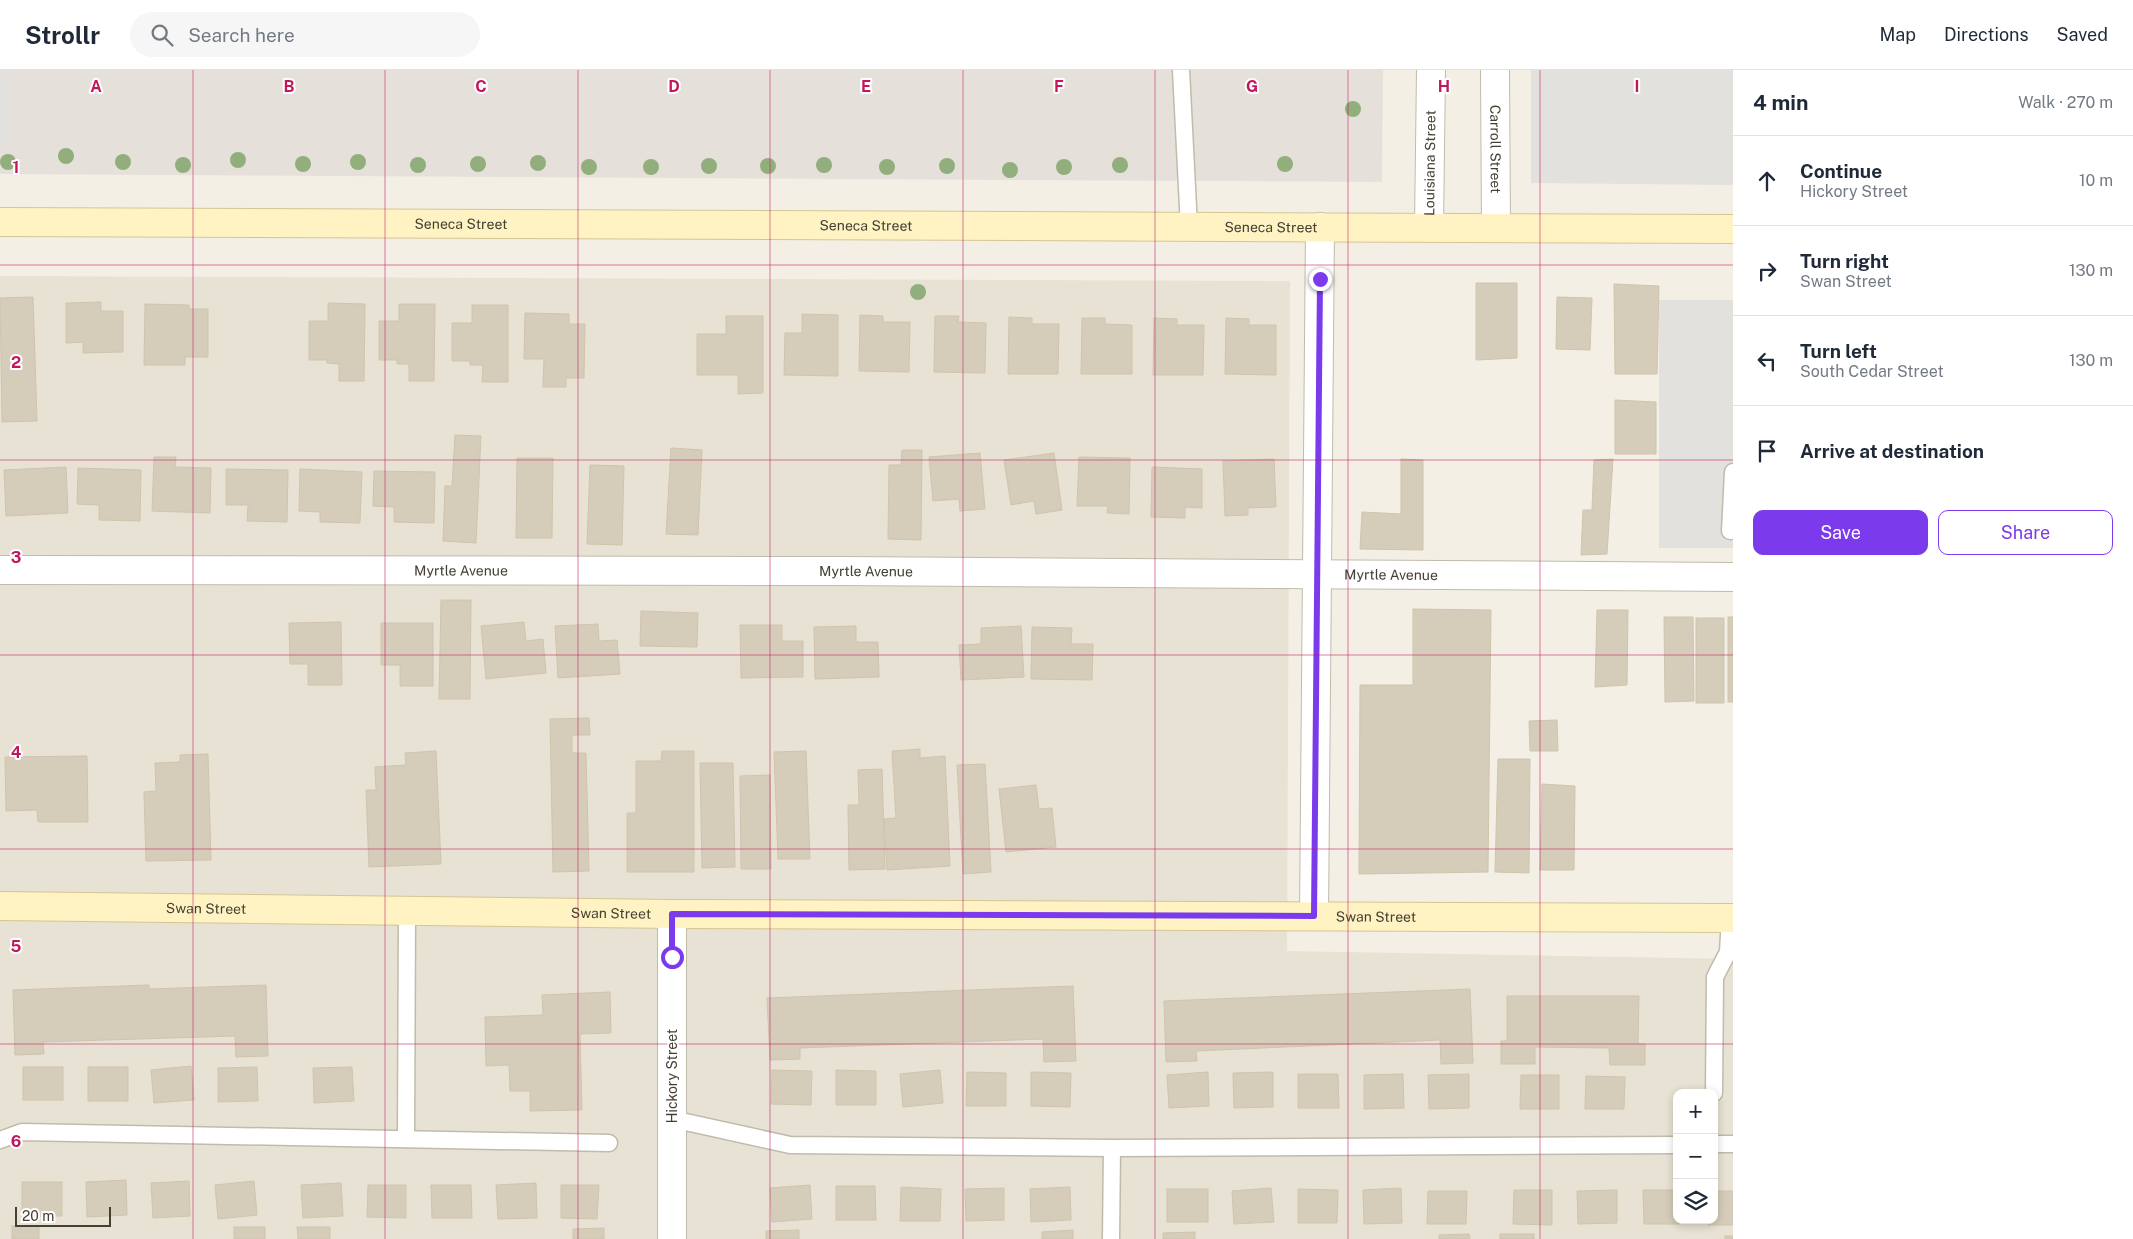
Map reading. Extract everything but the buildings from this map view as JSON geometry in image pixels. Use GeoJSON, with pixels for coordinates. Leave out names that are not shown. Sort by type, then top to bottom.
{"type":"FeatureCollection","features":[{"type":"Feature","properties":{"kind":"main road","name":"Seneca Street"},"geometry":{"type":"LineString","coordinates":[[0,222],[1733,229]]}},
{"type":"Feature","properties":{"kind":"main road","name":"Swan Street"},"geometry":{"type":"LineString","coordinates":[[0,906],[672,914],[1731,918]]}},
{"type":"Feature","properties":{"kind":"street","name":"Louisiana Street"},"geometry":{"type":"LineString","coordinates":[[1429,227],[1430,70]]}},
{"type":"Feature","properties":{"kind":"street","name":"Carroll Street"},"geometry":{"type":"LineString","coordinates":[[1496,70],[1496,228]]}},
{"type":"Feature","properties":{"kind":"street"},"geometry":{"type":"LineString","coordinates":[[1314,916],[1320,227]]}},
{"type":"Feature","properties":{"kind":"street","name":"Myrtle Avenue"},"geometry":{"type":"LineString","coordinates":[[0,570],[1733,577]]}},
{"type":"Feature","properties":{"kind":"street","name":"Hickory Street"},"geometry":{"type":"LineString","coordinates":[[672,914],[672,1239]]}},
{"type":"Feature","properties":{"kind":"lane"},"geometry":{"type":"LineString","coordinates":[[1181,70],[1189,227]]}},
{"type":"Feature","properties":{"kind":"lane"},"geometry":{"type":"LineString","coordinates":[[1730,531],[1733,472]]}},
{"type":"Feature","properties":{"kind":"lane"},"geometry":{"type":"LineString","coordinates":[[406,911],[406,1139]]}},
{"type":"Feature","properties":{"kind":"lane"},"geometry":{"type":"LineString","coordinates":[[1714,1089],[1715,977],[1731,956],[1731,918]]}},
{"type":"Feature","properties":{"kind":"lane"},"geometry":{"type":"LineString","coordinates":[[672,1119],[790,1145],[1112,1148],[1673,1145]]}},
{"type":"Feature","properties":{"kind":"lane"},"geometry":{"type":"LineString","coordinates":[[0,1140],[22,1132],[609,1143]]}},
{"type":"Feature","properties":{"kind":"lane"},"geometry":{"type":"LineString","coordinates":[[1718,1144],[1733,1144]]}},
{"type":"Feature","properties":{"kind":"lane"},"geometry":{"type":"LineString","coordinates":[[1111,1239],[1112,1148]]}},
{"type":"Feature","properties":{"kind":"shaded area"},"geometry":{"type":"Polygon","coordinates":[[[0,70],[1383,70],[1382,182],[0,174],[0,70]]]}},
{"type":"Feature","properties":{"kind":"shaded area"},"geometry":{"type":"Polygon","coordinates":[[[0,70],[10,70],[10,144],[0,144],[0,70]]]}},
{"type":"Feature","properties":{"kind":"shaded area"},"geometry":{"type":"Polygon","coordinates":[[[1531,70],[1733,70],[1733,185],[1531,183],[1531,70]]]}},
{"type":"Feature","properties":{"kind":"shaded area"},"geometry":{"type":"Polygon","coordinates":[[[0,276],[1290,281],[1287,951],[1733,959],[1733,1239],[0,1239],[0,276]]]}},
{"type":"Feature","properties":{"kind":"shaded area"},"geometry":{"type":"Polygon","coordinates":[[[1659,300],[1733,300],[1733,548],[1659,548],[1659,300]]]}},
{"type":"Feature","properties":{"kind":"route"},"geometry":{"type":"LineString","coordinates":[[672,957],[672,914],[1314,916],[1320,279]]}}]}
